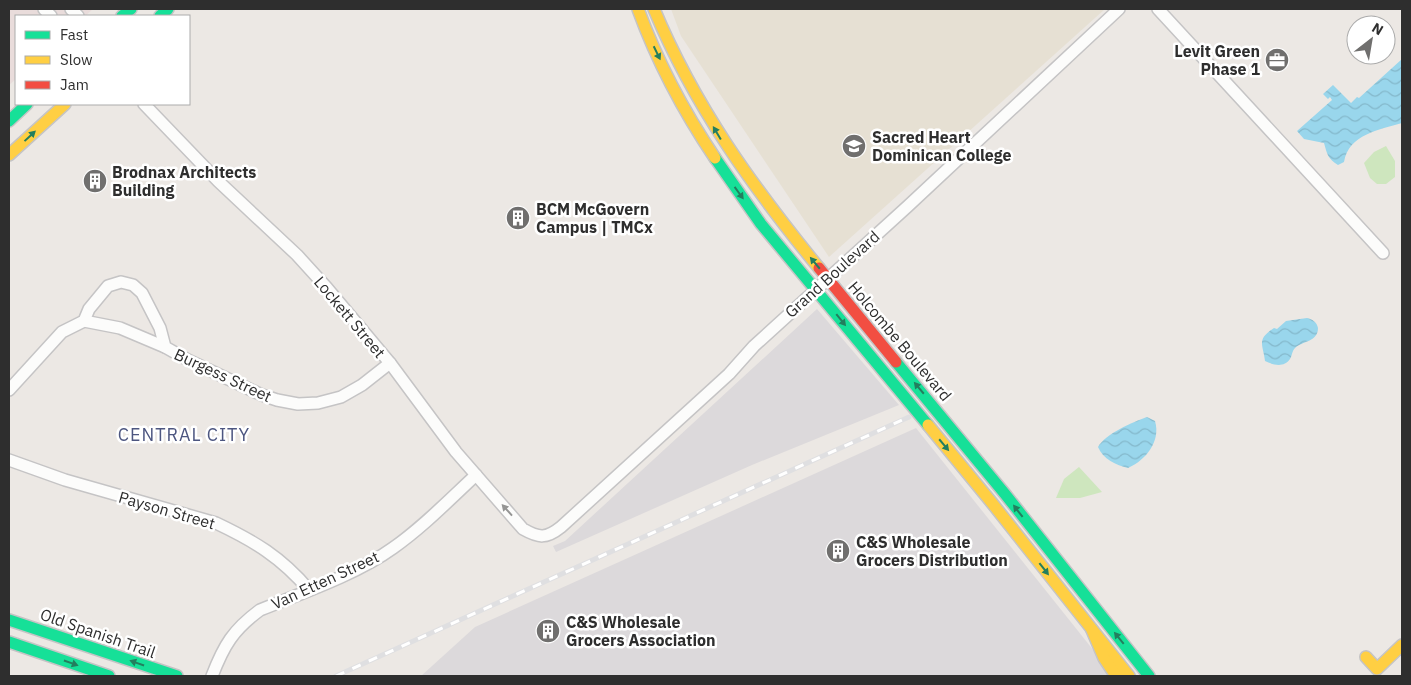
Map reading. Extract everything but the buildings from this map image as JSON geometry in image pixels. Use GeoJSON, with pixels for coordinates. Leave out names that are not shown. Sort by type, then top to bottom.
{"type":"FeatureCollection","features":[{"type":"Feature","properties":{"kind":"main road","name":"Holcombe Boulevard"},"geometry":{"type":"LineString","coordinates":[[638,9],[647,33],[676,92],[705,143],[761,224],[992,503],[1129,676]]}},
{"type":"Feature","properties":{"kind":"main road","name":"Holcombe Boulevard"},"geometry":{"type":"LineString","coordinates":[[654,9],[690,86],[719,136],[746,177],[1005,494],[1149,676]]}},
{"type":"Feature","properties":{"kind":"main road"},"geometry":{"type":"LineString","coordinates":[[9,121],[26,105]]}},
{"type":"Feature","properties":{"kind":"main road"},"geometry":{"type":"LineString","coordinates":[[9,155],[64,105]]}},
{"type":"Feature","properties":{"kind":"main road","name":"Old Spanish Trail"},"geometry":{"type":"LineString","coordinates":[[9,620],[177,676]]}},
{"type":"Feature","properties":{"kind":"main road"},"geometry":{"type":"LineString","coordinates":[[1092,630],[1104,658],[1116,676]]}},
{"type":"Feature","properties":{"kind":"main road"},"geometry":{"type":"LineString","coordinates":[[46,655],[52,634]]}},
{"type":"Feature","properties":{"kind":"main road"},"geometry":{"type":"LineString","coordinates":[[9,642],[109,676]]}},
{"type":"Feature","properties":{"kind":"main road"},"geometry":{"type":"LineString","coordinates":[[1366,658],[1377,669],[1402,645]]}},
{"type":"Feature","properties":{"kind":"street","name":"Grand Boulevard"},"geometry":{"type":"LineString","coordinates":[[544,536],[552,534],[588,503],[729,374],[754,346],[1119,9]]}},
{"type":"Feature","properties":{"kind":"street"},"geometry":{"type":"LineString","coordinates":[[1158,9],[1383,254]]}},
{"type":"Feature","properties":{"kind":"street","name":"Lockett Street"},"geometry":{"type":"LineString","coordinates":[[145,105],[218,181],[297,255],[334,295],[390,364],[456,452],[523,529],[534,535],[544,536]]}},
{"type":"Feature","properties":{"kind":"street","name":"Burgess Street"},"geometry":{"type":"LineString","coordinates":[[166,347],[160,328],[142,293],[133,285],[121,282],[108,286],[89,309],[84,321],[120,328],[166,347],[188,360],[262,395],[298,404],[318,403],[341,397],[362,385],[390,364]]}},
{"type":"Feature","properties":{"kind":"street"},"geometry":{"type":"LineString","coordinates":[[9,390],[62,332],[84,321]]}},
{"type":"Feature","properties":{"kind":"street","name":"Payson Street"},"geometry":{"type":"LineString","coordinates":[[9,460],[65,480],[216,523],[245,537],[281,560],[309,590]]}},
{"type":"Feature","properties":{"kind":"street","name":"Van Etten Street"},"geometry":{"type":"LineString","coordinates":[[212,676],[223,649],[234,632],[248,619],[260,610],[360,567],[391,550],[427,521],[476,475]]}},
{"type":"Feature","properties":{"kind":"shaded area"},"geometry":{"type":"Polygon","coordinates":[[[9,9],[93,9],[86,15],[15,15],[15,80],[9,85],[9,9]]]}},
{"type":"Feature","properties":{"kind":"shaded area","name":"Sacred Heart Dominican College"},"geometry":{"type":"Polygon","coordinates":[[[671,9],[1105,9],[829,257],[681,36],[671,9]]]}},
{"type":"Feature","properties":{"kind":"shaded area"},"geometry":{"type":"Polygon","coordinates":[[[817,309],[899,405],[752,465],[556,552],[553,546],[565,541],[817,309]]]}},
{"type":"Feature","properties":{"kind":"shaded area"},"geometry":{"type":"Polygon","coordinates":[[[916,428],[1114,676],[421,676],[475,627],[916,428]]]}},
{"type":"Feature","properties":{"kind":"green space"},"geometry":{"type":"Polygon","coordinates":[[[1386,146],[1395,161],[1395,177],[1386,184],[1377,184],[1370,178],[1364,163],[1374,152],[1386,146]]]}},
{"type":"Feature","properties":{"kind":"green space"},"geometry":{"type":"Polygon","coordinates":[[[1079,467],[1102,492],[1080,498],[1056,498],[1064,479],[1079,467]]]}},
{"type":"Feature","properties":{"kind":"water"},"geometry":{"type":"Polygon","coordinates":[[[1402,59],[1402,123],[1375,131],[1358,139],[1347,153],[1344,162],[1338,165],[1328,156],[1324,143],[1304,139],[1297,131],[1332,100],[1323,94],[1333,85],[1351,103],[1402,59]]]}},
{"type":"Feature","properties":{"kind":"water"},"geometry":{"type":"Polygon","coordinates":[[[1307,318],[1314,321],[1318,328],[1313,339],[1295,348],[1290,359],[1285,364],[1265,361],[1262,343],[1268,332],[1274,328],[1277,329],[1286,321],[1307,318]]]}},
{"type":"Feature","properties":{"kind":"water"},"geometry":{"type":"Polygon","coordinates":[[[1147,417],[1155,421],[1156,436],[1154,443],[1141,460],[1128,468],[1115,463],[1103,455],[1098,447],[1102,442],[1127,425],[1147,417]]]}},
{"type":"Feature","properties":{"kind":"railway"},"geometry":{"type":"LineString","coordinates":[[336,676],[909,417]]}},
{"type":"Feature","properties":{"kind":"traffic: fast"},"geometry":{"type":"LineString","coordinates":[[123,15],[131,9]]}},
{"type":"Feature","properties":{"kind":"traffic: fast"},"geometry":{"type":"LineString","coordinates":[[161,15],[168,9]]}},
{"type":"Feature","properties":{"kind":"traffic: fast"},"geometry":{"type":"LineString","coordinates":[[9,121],[26,105]]}},
{"type":"Feature","properties":{"kind":"traffic: fast"},"geometry":{"type":"LineString","coordinates":[[715,158],[761,224],[928,425]]}},
{"type":"Feature","properties":{"kind":"traffic: fast"},"geometry":{"type":"LineString","coordinates":[[896,362],[1005,494],[1149,676]]}},
{"type":"Feature","properties":{"kind":"traffic: fast"},"geometry":{"type":"LineString","coordinates":[[9,620],[177,676]]}},
{"type":"Feature","properties":{"kind":"traffic: fast"},"geometry":{"type":"LineString","coordinates":[[9,642],[109,676]]}},
{"type":"Feature","properties":{"kind":"traffic: slow"},"geometry":{"type":"LineString","coordinates":[[638,9],[672,86],[715,158]]}},
{"type":"Feature","properties":{"kind":"traffic: slow"},"geometry":{"type":"LineString","coordinates":[[654,9],[688,79],[727,144],[748,176],[819,268]]}},
{"type":"Feature","properties":{"kind":"traffic: slow"},"geometry":{"type":"LineString","coordinates":[[9,155],[64,105]]}},
{"type":"Feature","properties":{"kind":"traffic: slow"},"geometry":{"type":"LineString","coordinates":[[928,425],[1129,676]]}},
{"type":"Feature","properties":{"kind":"traffic: slow"},"geometry":{"type":"LineString","coordinates":[[1092,630],[1104,658],[1116,676]]}},
{"type":"Feature","properties":{"kind":"traffic: slow"},"geometry":{"type":"LineString","coordinates":[[1366,657],[1377,669],[1402,645]]}},
{"type":"Feature","properties":{"kind":"traffic: jam"},"geometry":{"type":"LineString","coordinates":[[819,268],[896,362]]}},
{"type":"Feature","properties":{"kind":"place","name":"Levit Green Phase 1"},"geometry":{"type":"Point","coordinates":[1277,60]}},
{"type":"Feature","properties":{"kind":"place","name":"Sacred Heart Dominican College"},"geometry":{"type":"Point","coordinates":[854,146]}},
{"type":"Feature","properties":{"kind":"place","name":"Brodnax Architects Building"},"geometry":{"type":"Point","coordinates":[95,181]}},
{"type":"Feature","properties":{"kind":"place","name":"BCM McGovern Campus | TMCx"},"geometry":{"type":"Point","coordinates":[518,218]}},
{"type":"Feature","properties":{"kind":"place","name":"C&S Wholesale Grocers Distribution"},"geometry":{"type":"Point","coordinates":[838,551]}},
{"type":"Feature","properties":{"kind":"place","name":"C&S Wholesale Grocers Association"},"geometry":{"type":"Point","coordinates":[548,631]}},
{"type":"Feature","properties":{"kind":"district","name":"CENTRAL CITY"},"geometry":{"type":"Point","coordinates":[184,435]}}]}
